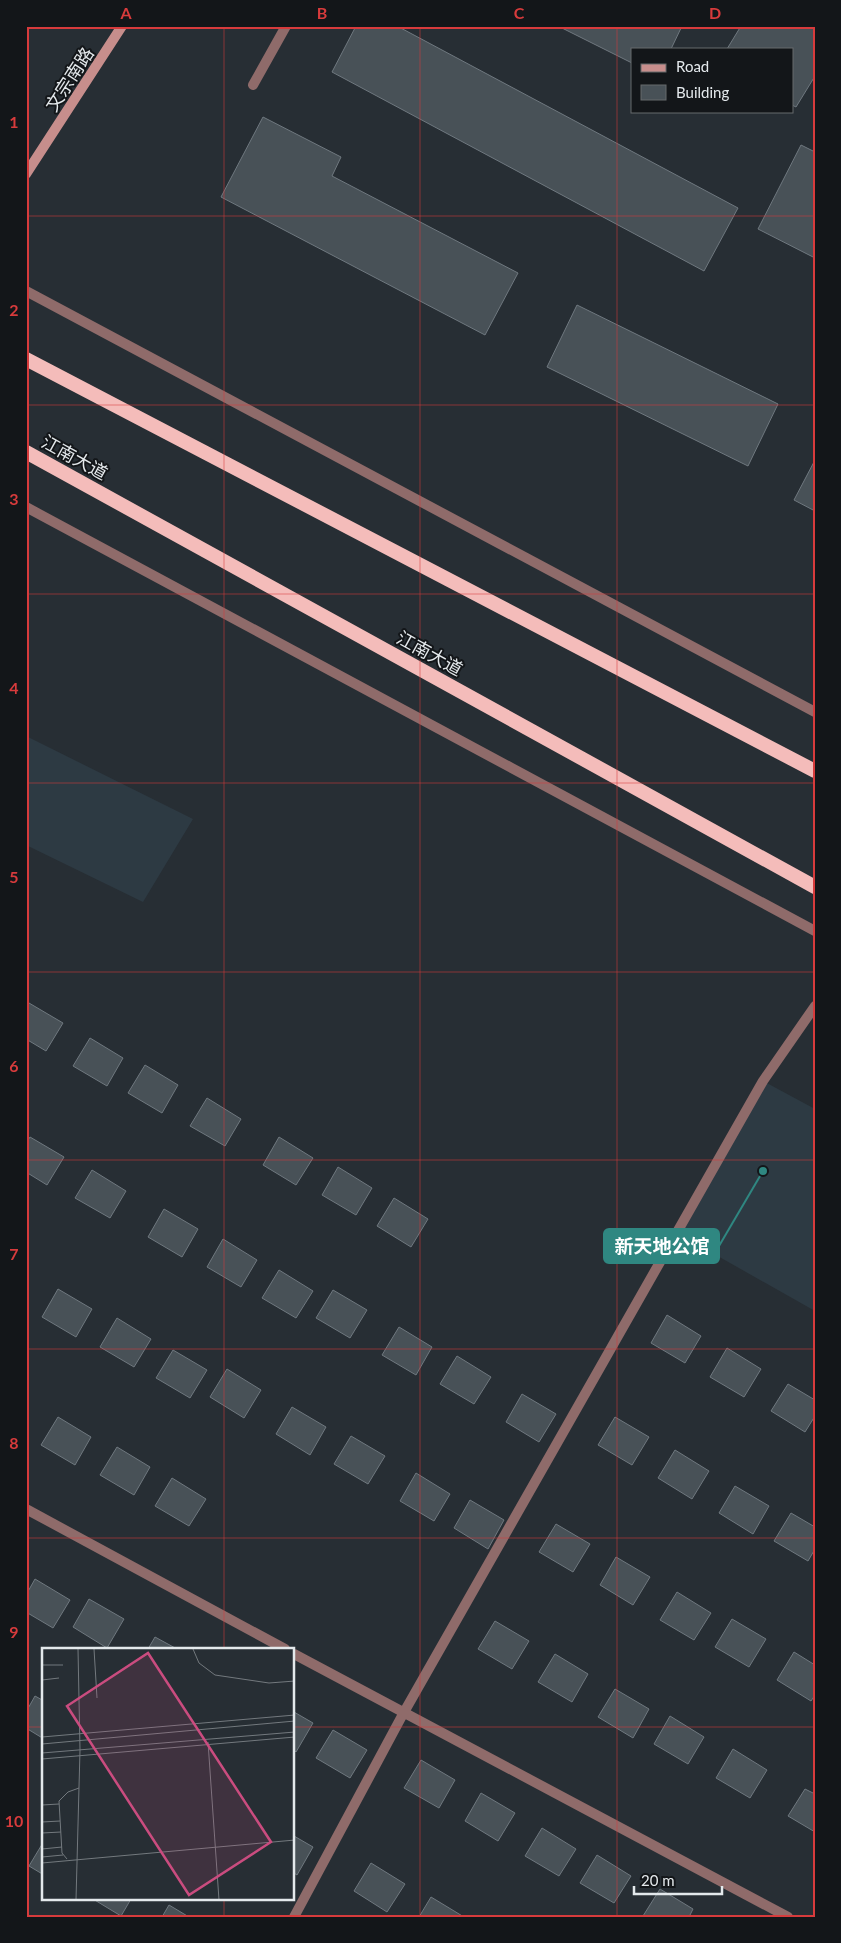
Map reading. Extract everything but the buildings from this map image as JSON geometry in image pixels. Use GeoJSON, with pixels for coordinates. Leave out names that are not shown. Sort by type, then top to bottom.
{"type":"FeatureCollection","features":[{"type":"Feature","properties":{"kind":"highway"},"geometry":{"type":"LineString","coordinates":[[26,359],[815,771]]}},
{"type":"Feature","properties":{"kind":"highway","name":"江南大道"},"geometry":{"type":"LineString","coordinates":[[26,452],[815,887]]}},
{"type":"Feature","properties":{"kind":"main road","name":"文宗南路"},"geometry":{"type":"LineString","coordinates":[[26,174],[122,26]]}},
{"type":"Feature","properties":{"kind":"street"},"geometry":{"type":"LineString","coordinates":[[253,85],[286,26]]}},
{"type":"Feature","properties":{"kind":"street"},"geometry":{"type":"LineString","coordinates":[[26,291],[815,712]]}},
{"type":"Feature","properties":{"kind":"street"},"geometry":{"type":"LineString","coordinates":[[26,507],[815,931]]}},
{"type":"Feature","properties":{"kind":"street"},"geometry":{"type":"LineString","coordinates":[[294,1917],[403,1714],[763,1081],[815,1006]]}},
{"type":"Feature","properties":{"kind":"street"},"geometry":{"type":"LineString","coordinates":[[26,1509],[282,1648]]}},
{"type":"Feature","properties":{"kind":"street"},"geometry":{"type":"LineString","coordinates":[[295,1655],[403,1714],[788,1917]]}},
{"type":"Feature","properties":{"kind":"shaded area"},"geometry":{"type":"Polygon","coordinates":[[[26,736],[193,819],[143,902],[26,845],[26,736]]]}},
{"type":"Feature","properties":{"kind":"shaded area"},"geometry":{"type":"Polygon","coordinates":[[[763,1081],[815,1109],[815,1311],[677,1233],[763,1081]]]}},
{"type":"Feature","properties":{"kind":"place","name":"新天地公馆"},"geometry":{"type":"Point","coordinates":[763,1171]}}]}
